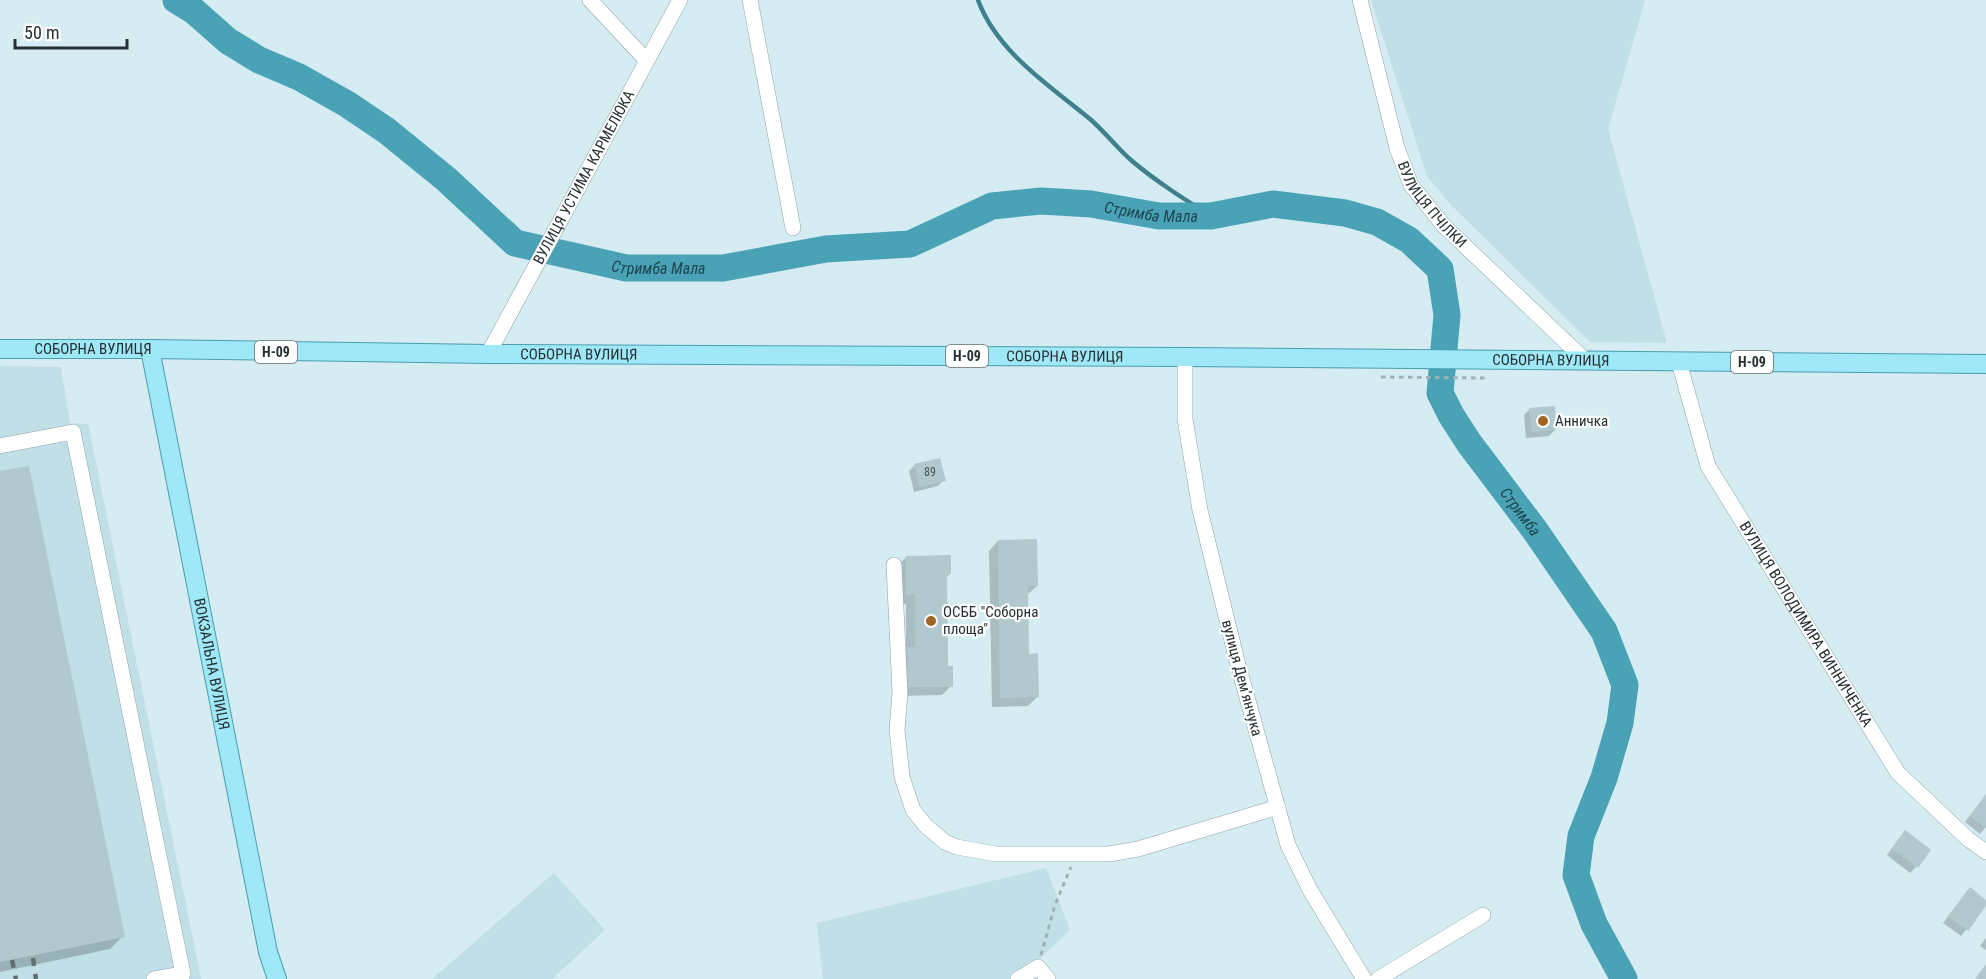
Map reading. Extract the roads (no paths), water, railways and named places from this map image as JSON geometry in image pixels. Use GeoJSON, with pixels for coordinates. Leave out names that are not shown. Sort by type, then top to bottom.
{"type":"FeatureCollection","features":[{"type":"Feature","properties":{"kind":"main road","name":"СОБОРНА ВУЛИЦЯ"},"geometry":{"type":"LineString","coordinates":[[0,349],[1185,357],[1381,368],[1518,360],[1986,364]]}},
{"type":"Feature","properties":{"kind":"main road","name":"ВОКЗАЛЬНА ВУЛИЦЯ"},"geometry":{"type":"LineString","coordinates":[[150,349],[268,952],[277,979]]}},
{"type":"Feature","properties":{"kind":"street"},"geometry":{"type":"LineString","coordinates":[[590,0],[646,60]]}},
{"type":"Feature","properties":{"kind":"street","name":"ВУЛИЦЯ УСТИМА КАРМЕЛЮКА"},"geometry":{"type":"LineString","coordinates":[[488,354],[680,0]]}},
{"type":"Feature","properties":{"kind":"street"},"geometry":{"type":"LineString","coordinates":[[750,0],[793,228]]}},
{"type":"Feature","properties":{"kind":"street","name":"ВУЛИЦЯ ПЧІЛКИ"},"geometry":{"type":"LineString","coordinates":[[1360,0],[1397,148],[1411,185],[1444,226],[1586,361]]}},
{"type":"Feature","properties":{"kind":"street","name":"вулиця Демʼянчука"},"geometry":{"type":"LineString","coordinates":[[1185,357],[1185,419],[1200,510],[1237,661],[1288,845],[1310,890],[1364,979]]}},
{"type":"Feature","properties":{"kind":"street","name":"ВУЛИЦЯ ВОЛОДИМИРА ВИННИЧЕНКА"},"geometry":{"type":"LineString","coordinates":[[1679,362],[1708,466],[1898,773],[1986,852]]}},
{"type":"Feature","properties":{"kind":"street"},"geometry":{"type":"LineString","coordinates":[[0,446],[73,432],[183,974],[153,979]]}},
{"type":"Feature","properties":{"kind":"street"},"geometry":{"type":"LineString","coordinates":[[894,565],[900,693],[897,730],[902,777],[913,810],[945,842],[957,847],[996,854],[1109,854],[1138,849],[1278,807]]}},
{"type":"Feature","properties":{"kind":"street"},"geometry":{"type":"LineString","coordinates":[[1378,979],[1483,915]]}},
{"type":"Feature","properties":{"kind":"street"},"geometry":{"type":"LineString","coordinates":[[1018,979],[1043,973]]}},
{"type":"Feature","properties":{"kind":"waterway","name":"Стримба Мала"},"geometry":{"type":"LineString","coordinates":[[176,0],[194,11],[228,41],[259,60],[299,77],[347,104],[387,131],[446,179],[515,243],[626,268],[723,268],[826,249],[910,244],[992,206],[1041,201],[1091,204],[1159,216],[1211,216],[1273,204],[1345,213],[1377,222],[1409,240],[1440,269],[1447,315],[1440,393],[1469,443],[1534,529],[1604,631],[1625,685],[1620,723],[1604,778],[1581,836],[1576,875],[1594,924],[1624,979]]}},
{"type":"Feature","properties":{"kind":"waterway"},"geometry":{"type":"LineString","coordinates":[[978,0],[998,36],[1026,66],[1090,119],[1141,169],[1211,216]]}},
{"type":"Feature","properties":{"kind":"railway"},"geometry":{"type":"LineString","coordinates":[[33,958],[36,979]]}},
{"type":"Feature","properties":{"kind":"railway"},"geometry":{"type":"LineString","coordinates":[[12,960],[16,979]]}},
{"type":"Feature","properties":{"kind":"place","name":"Анничка"},"geometry":{"type":"Point","coordinates":[1543,421]}},
{"type":"Feature","properties":{"kind":"place","name":"ОСББ \"Соборна площа\""},"geometry":{"type":"Point","coordinates":[931,621]}},
{"type":"Feature","properties":{"kind":"water label","name":"Стримба"},"geometry":{"type":"Point","coordinates":[1519,513]}}]}
